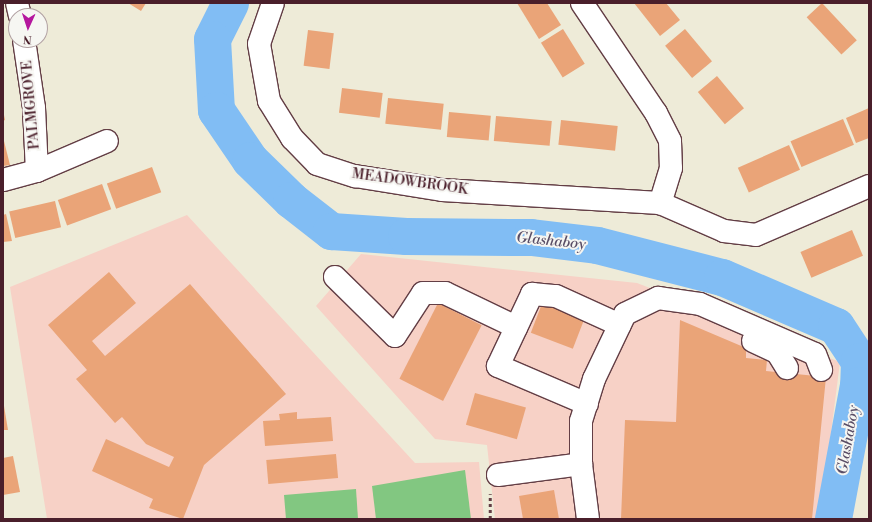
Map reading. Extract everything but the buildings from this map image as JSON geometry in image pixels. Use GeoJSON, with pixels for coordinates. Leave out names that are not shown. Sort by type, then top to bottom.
{"type":"FeatureCollection","features":[{"type":"Feature","properties":{"kind":"street","name":"MEADOWBROOK"},"geometry":{"type":"LineString","coordinates":[[273,3],[259,44],[269,101],[292,138],[317,164],[355,176],[442,190],[660,203],[724,231],[756,235],[869,186]]}},
{"type":"Feature","properties":{"kind":"street"},"geometry":{"type":"LineString","coordinates":[[582,3],[656,113],[670,141],[670,168],[660,203]]}},
{"type":"Feature","properties":{"kind":"street","name":"PALMGROVE"},"geometry":{"type":"LineString","coordinates":[[25,48],[34,108],[37,171]]}},
{"type":"Feature","properties":{"kind":"street"},"geometry":{"type":"LineString","coordinates":[[3,180],[37,171],[107,141]]}},
{"type":"Feature","properties":{"kind":"street"},"geometry":{"type":"LineString","coordinates":[[335,277],[396,336],[423,293],[445,294],[516,327]]}},
{"type":"Feature","properties":{"kind":"street"},"geometry":{"type":"LineString","coordinates":[[587,404],[498,366],[532,294],[556,296],[622,319],[658,306],[697,316],[778,352],[788,368]]}},
{"type":"Feature","properties":{"kind":"street"},"geometry":{"type":"LineString","coordinates":[[588,519],[581,464],[581,421],[622,319],[658,298],[700,304],[815,354],[821,370]]}},
{"type":"Feature","properties":{"kind":"street"},"geometry":{"type":"LineString","coordinates":[[498,475],[581,464]]}},
{"type":"Feature","properties":{"kind":"shaded area"},"geometry":{"type":"Polygon","coordinates":[[[187,215],[415,463],[479,462],[484,519],[47,519],[10,287],[187,215]]]}},
{"type":"Feature","properties":{"kind":"shaded area"},"geometry":{"type":"Polygon","coordinates":[[[361,254],[637,283],[840,362],[820,519],[495,519],[487,445],[435,439],[316,306],[361,254]]]}},
{"type":"Feature","properties":{"kind":"green space"},"geometry":{"type":"Polygon","coordinates":[[[465,470],[471,519],[376,519],[372,486],[465,470]]]}},
{"type":"Feature","properties":{"kind":"green space"},"geometry":{"type":"Polygon","coordinates":[[[356,489],[358,519],[286,519],[284,495],[356,489]]]}},
{"type":"Feature","properties":{"kind":"waterway","name":"Glashaboy"},"geometry":{"type":"LineString","coordinates":[[230,3],[212,39],[216,110],[250,160],[291,200],[331,231],[406,236],[531,237],[597,245],[722,277],[836,326],[859,361],[858,385],[833,519]]}},
{"type":"Feature","properties":{"kind":"waterway"},"geometry":{"type":"LineString","coordinates":[[858,385],[869,386]]}}]}
